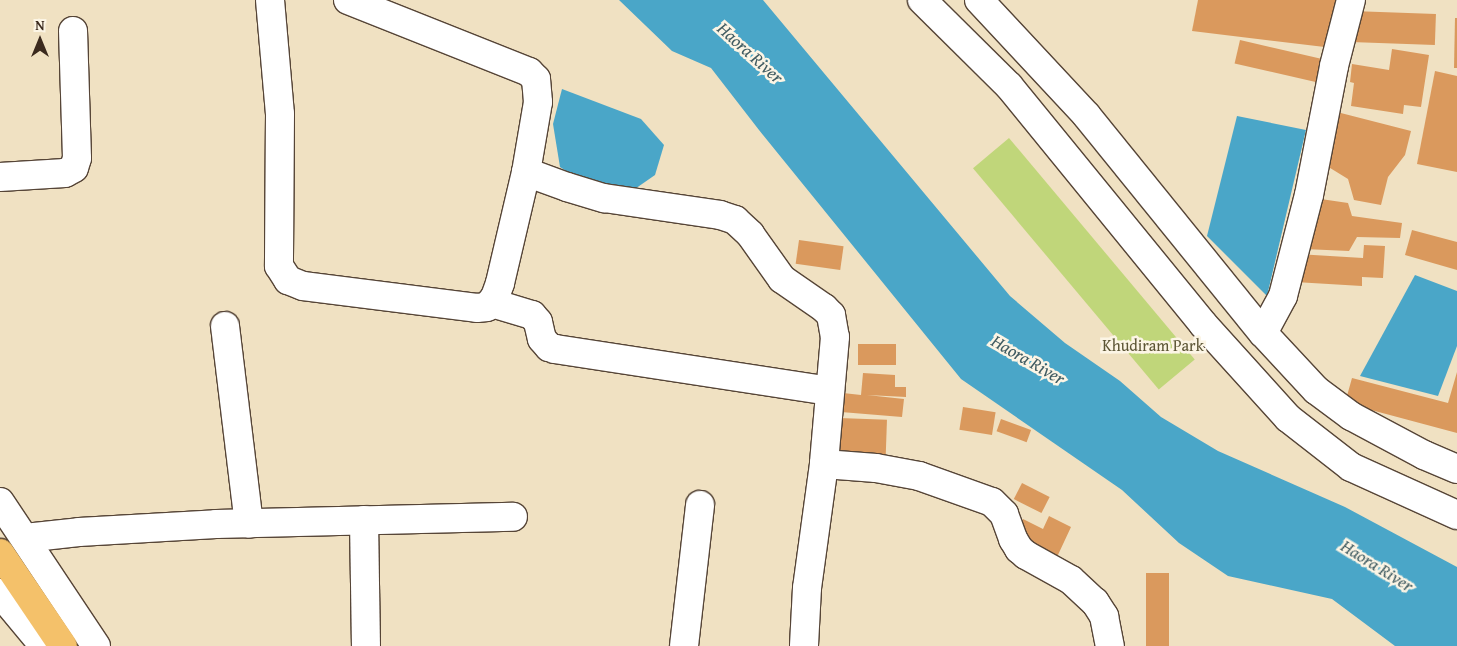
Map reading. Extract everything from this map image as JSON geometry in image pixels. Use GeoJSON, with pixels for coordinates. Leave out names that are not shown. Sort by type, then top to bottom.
{"type":"FeatureCollection","features":[{"type":"Feature","properties":{"kind":"main road"},"geometry":{"type":"LineString","coordinates":[[0,553],[63,646]]}},
{"type":"Feature","properties":{"kind":"street"},"geometry":{"type":"LineString","coordinates":[[270,0],[280,114],[278,222],[279,266],[282,273],[288,280],[303,286],[477,308],[487,306],[492,303],[500,284],[526,172],[538,102],[536,80],[529,72],[348,0]]}},
{"type":"Feature","properties":{"kind":"street"},"geometry":{"type":"LineString","coordinates":[[922,0],[1009,86],[1203,324],[1288,418],[1351,467],[1457,515]]}},
{"type":"Feature","properties":{"kind":"street"},"geometry":{"type":"LineString","coordinates":[[979,0],[1087,116],[1263,333],[1316,390],[1351,416],[1457,469]]}},
{"type":"Feature","properties":{"kind":"street"},"geometry":{"type":"LineString","coordinates":[[1263,333],[1277,311],[1285,289],[1309,195],[1334,66],[1351,0]]}},
{"type":"Feature","properties":{"kind":"street"},"geometry":{"type":"LineString","coordinates":[[0,177],[65,173],[74,168],[77,158],[73,31]]}},
{"type":"Feature","properties":{"kind":"street"},"geometry":{"type":"LineString","coordinates":[[526,172],[604,198],[720,215],[735,220],[750,234],[782,279],[831,315],[835,337],[824,464],[807,588],[804,646]]}},
{"type":"Feature","properties":{"kind":"street"},"geometry":{"type":"LineString","coordinates":[[492,303],[532,314],[538,322],[542,339],[549,347],[555,349],[830,391]]}},
{"type":"Feature","properties":{"kind":"street"},"geometry":{"type":"LineString","coordinates":[[225,326],[249,524]]}},
{"type":"Feature","properties":{"kind":"street"},"geometry":{"type":"LineString","coordinates":[[824,464],[876,468],[920,476],[992,502],[1004,514],[1013,539],[1019,549],[1026,555],[1072,580],[1096,602],[1104,616],[1110,646]]}},
{"type":"Feature","properties":{"kind":"street"},"geometry":{"type":"LineString","coordinates":[[0,502],[96,646]]}},
{"type":"Feature","properties":{"kind":"street"},"geometry":{"type":"LineString","coordinates":[[684,646],[700,505]]}},
{"type":"Feature","properties":{"kind":"street"},"geometry":{"type":"LineString","coordinates":[[25,538],[79,532],[249,524],[513,517]]}},
{"type":"Feature","properties":{"kind":"street"},"geometry":{"type":"LineString","coordinates":[[364,520],[366,646]]}},
{"type":"Feature","properties":{"kind":"street"},"geometry":{"type":"LineString","coordinates":[[0,593],[44,646]]}},
{"type":"Feature","properties":{"kind":"green space","name":"Khudiram Park"},"geometry":{"type":"Polygon","coordinates":[[[1009,138],[1195,359],[1159,390],[973,168],[1009,138]]]}},
{"type":"Feature","properties":{"kind":"water","name":"Haora River"},"geometry":{"type":"Polygon","coordinates":[[[619,0],[763,0],[1010,296],[1065,343],[1120,381],[1161,417],[1218,451],[1345,507],[1457,567],[1457,646],[1395,646],[1332,599],[1228,576],[1179,543],[1122,490],[961,379],[711,68],[672,51],[619,0]]]}},
{"type":"Feature","properties":{"kind":"water"},"geometry":{"type":"Polygon","coordinates":[[[562,89],[641,119],[664,145],[655,175],[632,191],[592,188],[560,167],[553,124],[562,89]]]}},
{"type":"Feature","properties":{"kind":"water"},"geometry":{"type":"Polygon","coordinates":[[[1237,116],[1306,130],[1267,296],[1207,236],[1237,116]]]}},
{"type":"Feature","properties":{"kind":"water"},"geometry":{"type":"Polygon","coordinates":[[[1415,275],[1457,291],[1457,346],[1438,396],[1360,376],[1415,275]]]}},
{"type":"Feature","properties":{"kind":"building"},"geometry":{"type":"Polygon","coordinates":[[[1198,0],[1343,0],[1333,48],[1192,31],[1198,0]]]}},
{"type":"Feature","properties":{"kind":"building"},"geometry":{"type":"Polygon","coordinates":[[[1352,11],[1436,14],[1435,45],[1351,42],[1352,11]]]}},
{"type":"Feature","properties":{"kind":"building"},"geometry":{"type":"Polygon","coordinates":[[[1455,18],[1457,18],[1457,68],[1454,68],[1455,18]]]}},
{"type":"Feature","properties":{"kind":"building"},"geometry":{"type":"Polygon","coordinates":[[[1240,40],[1329,60],[1323,84],[1235,63],[1240,40]]]}},
{"type":"Feature","properties":{"kind":"building"},"geometry":{"type":"Polygon","coordinates":[[[1392,49],[1429,55],[1421,107],[1404,105],[1403,114],[1351,106],[1354,83],[1350,82],[1352,64],[1389,70],[1392,49]]]}},
{"type":"Feature","properties":{"kind":"building"},"geometry":{"type":"Polygon","coordinates":[[[1435,71],[1457,76],[1457,172],[1417,164],[1435,71]]]}},
{"type":"Feature","properties":{"kind":"building"},"geometry":{"type":"Polygon","coordinates":[[[1333,111],[1411,131],[1405,155],[1388,177],[1381,205],[1354,200],[1348,179],[1322,163],[1333,111]]]}},
{"type":"Feature","properties":{"kind":"building"},"geometry":{"type":"Polygon","coordinates":[[[1314,198],[1348,203],[1352,216],[1402,223],[1400,238],[1357,237],[1349,251],[1304,249],[1314,198]]]}},
{"type":"Feature","properties":{"kind":"building"},"geometry":{"type":"Polygon","coordinates":[[[1412,230],[1457,242],[1457,270],[1405,255],[1412,230]]]}},
{"type":"Feature","properties":{"kind":"building"},"geometry":{"type":"Polygon","coordinates":[[[799,240],[844,246],[840,270],[796,264],[799,240]]]}},
{"type":"Feature","properties":{"kind":"building"},"geometry":{"type":"Polygon","coordinates":[[[1364,245],[1385,246],[1383,278],[1362,277],[1362,286],[1295,282],[1297,254],[1363,258],[1364,245]]]}},
{"type":"Feature","properties":{"kind":"building"},"geometry":{"type":"Polygon","coordinates":[[[858,344],[896,344],[896,365],[858,365],[858,344]]]}},
{"type":"Feature","properties":{"kind":"building"},"geometry":{"type":"Polygon","coordinates":[[[1457,372],[1457,433],[1345,403],[1352,378],[1448,403],[1457,372]]]}},
{"type":"Feature","properties":{"kind":"building"},"geometry":{"type":"Polygon","coordinates":[[[863,373],[895,375],[895,387],[906,387],[906,397],[867,395],[904,399],[902,417],[841,412],[843,393],[861,395],[863,373]]]}},
{"type":"Feature","properties":{"kind":"building"},"geometry":{"type":"Polygon","coordinates":[[[963,407],[996,412],[992,435],[959,430],[963,407]]]}},
{"type":"Feature","properties":{"kind":"building"},"geometry":{"type":"Polygon","coordinates":[[[839,418],[887,420],[886,457],[838,455],[839,418]]]}},
{"type":"Feature","properties":{"kind":"building"},"geometry":{"type":"Polygon","coordinates":[[[1001,419],[1031,430],[1027,442],[997,431],[1001,419]]]}},
{"type":"Feature","properties":{"kind":"building"},"geometry":{"type":"Polygon","coordinates":[[[1022,483],[1050,497],[1041,513],[1014,499],[1022,483]]]}},
{"type":"Feature","properties":{"kind":"building"},"geometry":{"type":"Polygon","coordinates":[[[1049,516],[1071,527],[1057,557],[1015,536],[1023,519],[1043,529],[1049,516]]]}},
{"type":"Feature","properties":{"kind":"building"},"geometry":{"type":"Polygon","coordinates":[[[1146,573],[1169,573],[1169,646],[1146,646],[1146,573]]]}}]}
